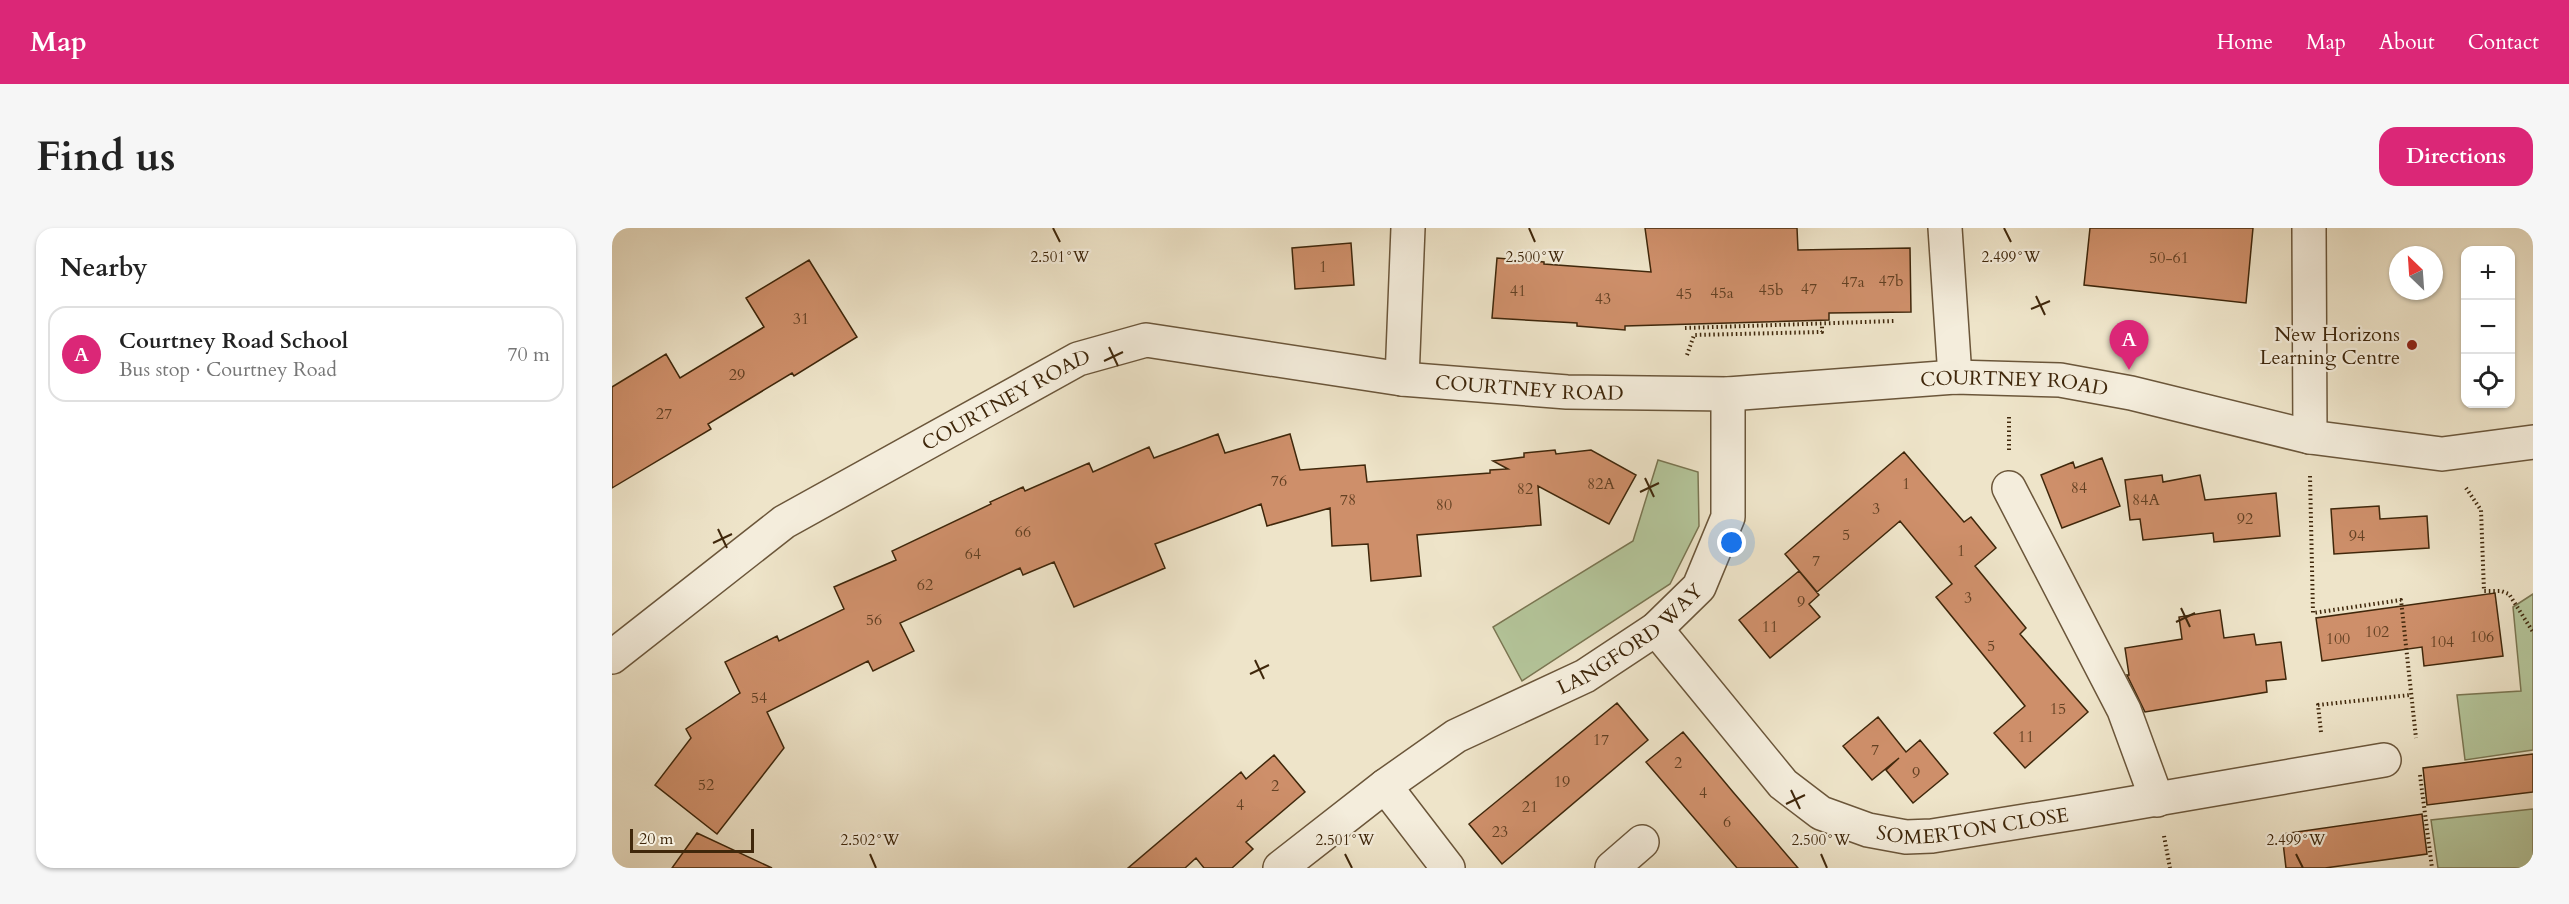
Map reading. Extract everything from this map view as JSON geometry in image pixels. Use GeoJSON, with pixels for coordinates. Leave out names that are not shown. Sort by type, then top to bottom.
{"type":"FeatureCollection","features":[{"type":"Feature","properties":{"kind":"street"},"geometry":{"type":"LineString","coordinates":[[1402,379],[1408,228]]}},
{"type":"Feature","properties":{"kind":"street"},"geometry":{"type":"LineString","coordinates":[[1944,228],[1955,377]]}},
{"type":"Feature","properties":{"kind":"street"},"geometry":{"type":"LineString","coordinates":[[2309,228],[2310,436]]}},
{"type":"Feature","properties":{"kind":"street","name":"COURTNEY ROAD"},"geometry":{"type":"LineString","coordinates":[[612,657],[784,522],[1078,359],[1146,340],[1402,379],[1567,392],[1728,394],[1955,377],[2060,380],[2101,387],[2310,436],[2442,454],[2533,442]]}},
{"type":"Feature","properties":{"kind":"street","name":"LANGFORD WAY"},"geometry":{"type":"LineString","coordinates":[[1280,868],[1385,786],[1456,736],[1585,676],[1656,629],[1699,588],[1728,517],[1728,394]]}},
{"type":"Feature","properties":{"kind":"street"},"geometry":{"type":"LineString","coordinates":[[2009,488],[2124,710],[2157,800]]}},
{"type":"Feature","properties":{"kind":"street","name":"SOMERTON CLOSE"},"geometry":{"type":"LineString","coordinates":[[1656,629],[1783,784],[1821,813],[1868,830],[1906,837],[1932,836],[2157,800],[2384,760]]}},
{"type":"Feature","properties":{"kind":"street"},"geometry":{"type":"LineString","coordinates":[[1385,786],[1448,868]]}},
{"type":"Feature","properties":{"kind":"street"},"geometry":{"type":"LineString","coordinates":[[1612,868],[1642,842]]}},
{"type":"Feature","properties":{"kind":"path"},"geometry":{"type":"LineString","coordinates":[[1685,328],[1894,321]]}},
{"type":"Feature","properties":{"kind":"path"},"geometry":{"type":"LineString","coordinates":[[1694,335],[1822,332],[1822,324]]}},
{"type":"Feature","properties":{"kind":"path"},"geometry":{"type":"LineString","coordinates":[[2008,378],[2009,488]]}},
{"type":"Feature","properties":{"kind":"path"},"geometry":{"type":"LineString","coordinates":[[2310,436],[2313,613],[2401,600],[2416,741]]}},
{"type":"Feature","properties":{"kind":"path"},"geometry":{"type":"LineString","coordinates":[[2442,454],[2481,510],[2484,591],[2501,591],[2509,594],[2533,632]]}},
{"type":"Feature","properties":{"kind":"path"},"geometry":{"type":"LineString","coordinates":[[2419,764],[2432,868]]}},
{"type":"Feature","properties":{"kind":"green space"},"geometry":{"type":"Polygon","coordinates":[[[1658,460],[1698,472],[1699,526],[1670,584],[1522,681],[1493,627],[1633,541],[1658,460]]]}},
{"type":"Feature","properties":{"kind":"green space"},"geometry":{"type":"Polygon","coordinates":[[[2533,594],[2533,750],[2465,760],[2457,695],[2521,691],[2513,607],[2533,594]]]}},
{"type":"Feature","properties":{"kind":"green space"},"geometry":{"type":"Polygon","coordinates":[[[2533,809],[2533,868],[2438,868],[2431,820],[2533,809]]]}},
{"type":"Feature","properties":{"kind":"building"},"geometry":{"type":"Polygon","coordinates":[[[1645,228],[1797,228],[1798,250],[1910,248],[1911,312],[1829,313],[1829,320],[1625,326],[1625,330],[1577,326],[1577,323],[1492,318],[1497,258],[1651,272],[1645,228]]]}},
{"type":"Feature","properties":{"kind":"building"},"geometry":{"type":"Polygon","coordinates":[[[2090,228],[2253,228],[2246,303],[2084,285],[2090,228]]]}},
{"type":"Feature","properties":{"kind":"building"},"geometry":{"type":"Polygon","coordinates":[[[1351,243],[1354,285],[1295,289],[1292,248],[1351,243]]]}},
{"type":"Feature","properties":{"kind":"building"},"geometry":{"type":"Polygon","coordinates":[[[809,260],[857,337],[794,376],[792,373],[708,424],[711,429],[612,488],[612,387],[666,354],[680,378],[764,327],[746,298],[809,260]]]}},
{"type":"Feature","properties":{"kind":"building"},"geometry":{"type":"Polygon","coordinates":[[[1218,434],[1225,453],[1290,434],[1300,470],[1365,465],[1367,482],[1490,473],[1490,470],[1508,469],[1493,461],[1524,457],[1524,453],[1555,450],[1556,454],[1591,450],[1636,475],[1609,524],[1538,486],[1541,525],[1417,535],[1421,576],[1371,581],[1368,544],[1332,546],[1330,508],[1267,526],[1261,504],[1155,544],[1165,568],[1074,607],[1054,562],[1023,575],[1020,568],[900,623],[914,651],[873,671],[868,661],[767,712],[784,748],[717,834],[655,785],[691,738],[686,729],[740,693],[725,662],[777,636],[779,641],[844,609],[834,587],[896,560],[892,551],[1023,487],[1025,491],[1089,463],[1093,472],[1149,447],[1154,458],[1218,434]]]}},
{"type":"Feature","properties":{"kind":"building"},"geometry":{"type":"Polygon","coordinates":[[[1904,452],[1964,522],[1971,517],[1996,548],[1975,566],[2026,628],[2020,634],[2088,712],[2025,768],[1994,733],[2025,706],[1936,597],[1952,584],[1900,521],[1817,592],[1785,554],[1904,452]]]}},
{"type":"Feature","properties":{"kind":"building"},"geometry":{"type":"Polygon","coordinates":[[[2102,458],[2120,506],[2062,528],[2041,475],[2073,462],[2075,468],[2102,458]]]}},
{"type":"Feature","properties":{"kind":"building"},"geometry":{"type":"Polygon","coordinates":[[[2162,475],[2163,482],[2200,475],[2205,500],[2276,493],[2280,536],[2214,542],[2213,533],[2143,540],[2140,519],[2130,520],[2125,480],[2162,475]]]}},
{"type":"Feature","properties":{"kind":"building"},"geometry":{"type":"Polygon","coordinates":[[[2379,506],[2380,519],[2427,516],[2429,548],[2334,554],[2331,509],[2379,506]]]}},
{"type":"Feature","properties":{"kind":"building"},"geometry":{"type":"Polygon","coordinates":[[[1799,571],[1819,595],[1809,604],[1820,617],[1770,658],[1739,620],[1799,571]]]}},
{"type":"Feature","properties":{"kind":"building"},"geometry":{"type":"Polygon","coordinates":[[[2495,593],[2503,656],[2424,666],[2422,647],[2322,661],[2316,618],[2495,593]]]}},
{"type":"Feature","properties":{"kind":"building"},"geometry":{"type":"Polygon","coordinates":[[[2220,610],[2224,638],[2254,634],[2256,645],[2281,642],[2286,679],[2266,681],[2267,692],[2145,712],[2127,675],[2129,675],[2125,648],[2182,639],[2179,617],[2220,610]]]}},
{"type":"Feature","properties":{"kind":"building"},"geometry":{"type":"Polygon","coordinates":[[[1617,703],[1648,740],[1502,864],[1469,824],[1617,703]]]}},
{"type":"Feature","properties":{"kind":"building"},"geometry":{"type":"Polygon","coordinates":[[[1878,717],[1906,752],[1920,740],[1948,774],[1913,803],[1886,770],[1899,758],[1872,780],[1843,746],[1878,717]]]}},
{"type":"Feature","properties":{"kind":"building"},"geometry":{"type":"Polygon","coordinates":[[[1683,732],[1798,868],[1737,868],[1646,762],[1683,732]]]}},
{"type":"Feature","properties":{"kind":"building"},"geometry":{"type":"Polygon","coordinates":[[[2533,754],[2533,792],[2427,805],[2423,768],[2533,754]]]}},
{"type":"Feature","properties":{"kind":"building"},"geometry":{"type":"Polygon","coordinates":[[[1274,755],[1305,792],[1246,842],[1253,849],[1232,868],[1204,868],[1196,858],[1185,868],[1128,868],[1241,772],[1246,779],[1274,755]]]}},
{"type":"Feature","properties":{"kind":"building"},"geometry":{"type":"Polygon","coordinates":[[[2422,814],[2427,854],[2325,868],[2286,868],[2282,834],[2422,814]]]}},
{"type":"Feature","properties":{"kind":"building"},"geometry":{"type":"Polygon","coordinates":[[[697,833],[772,868],[672,868],[697,833]]]}},
{"type":"Feature","properties":{"kind":"place","name":"New Horizons Learning Centre"},"geometry":{"type":"Point","coordinates":[2412,345]}},
{"type":"Feature","properties":{"kind":"place","name":"Courtney Road School"},"geometry":{"type":"Point","coordinates":[2129,370]}}]}
